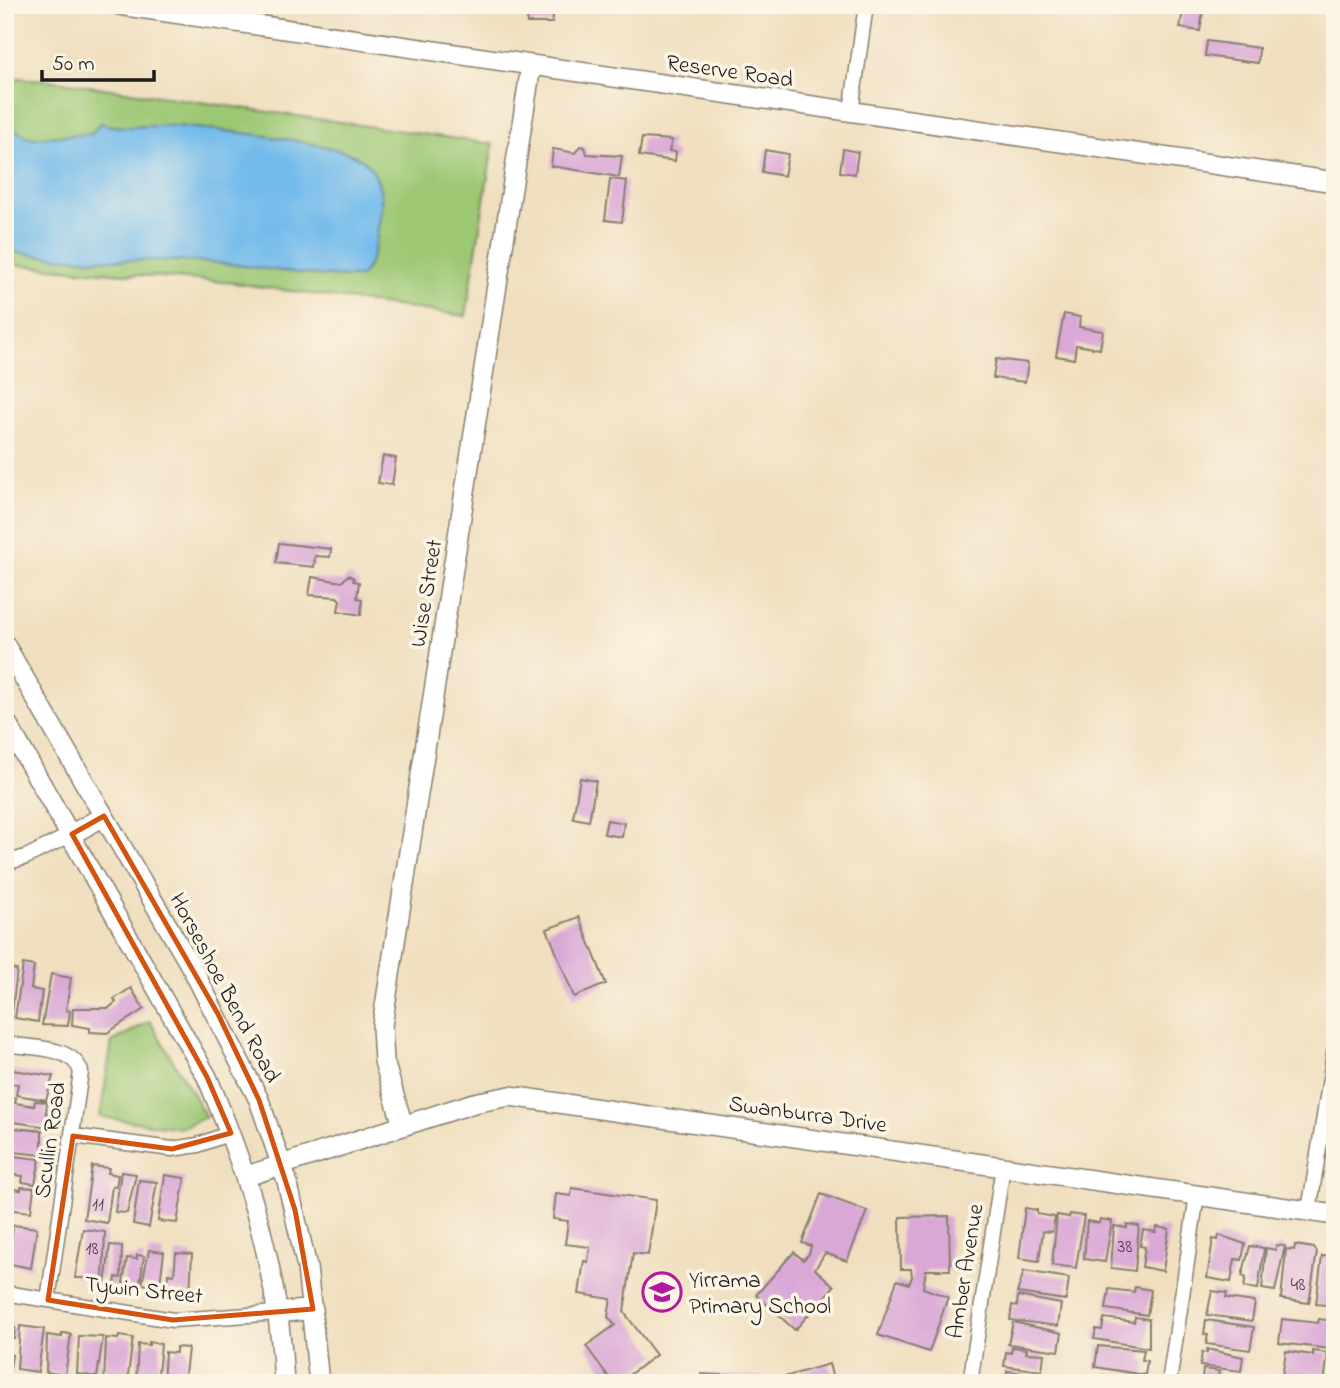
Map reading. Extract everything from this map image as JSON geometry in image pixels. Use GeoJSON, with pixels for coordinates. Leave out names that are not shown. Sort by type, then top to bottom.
{"type":"FeatureCollection","features":[{"type":"Feature","properties":{"kind":"street","name":"Reserve Road"},"geometry":{"type":"LineString","coordinates":[[119,5],[1335,182]]}},
{"type":"Feature","properties":{"kind":"street"},"geometry":{"type":"LineString","coordinates":[[850,111],[866,5]]}},
{"type":"Feature","properties":{"kind":"street","name":"Wise Street"},"geometry":{"type":"LineString","coordinates":[[403,1126],[384,1061],[382,1027],[531,66]]}},
{"type":"Feature","properties":{"kind":"street","name":"Horseshoe Bend Road"},"geometry":{"type":"LineString","coordinates":[[5,645],[228,1034],[259,1100],[295,1210],[313,1309],[319,1383]]}},
{"type":"Feature","properties":{"kind":"street"},"geometry":{"type":"LineString","coordinates":[[5,720],[72,834],[207,1077],[247,1176],[266,1240],[278,1313],[284,1383]]}},
{"type":"Feature","properties":{"kind":"street"},"geometry":{"type":"LineString","coordinates":[[5,863],[26,857],[104,816]]}},
{"type":"Feature","properties":{"kind":"street","name":"Scullin Road"},"geometry":{"type":"LineString","coordinates":[[5,1044],[65,1054],[77,1061],[82,1079],[47,1300]]}},
{"type":"Feature","properties":{"kind":"street"},"geometry":{"type":"LineString","coordinates":[[1309,1212],[1331,1093],[1335,1047]]}},
{"type":"Feature","properties":{"kind":"street","name":"Swanburra Drive"},"geometry":{"type":"LineString","coordinates":[[247,1176],[474,1103],[510,1096],[1335,1215]]}},
{"type":"Feature","properties":{"kind":"street"},"geometry":{"type":"LineString","coordinates":[[73,1136],[172,1149],[230,1133]]}},
{"type":"Feature","properties":{"kind":"street","name":"Amber Avenue"},"geometry":{"type":"LineString","coordinates":[[970,1383],[1003,1166]]}},
{"type":"Feature","properties":{"kind":"street"},"geometry":{"type":"LineString","coordinates":[[1169,1383],[1197,1195]]}},
{"type":"Feature","properties":{"kind":"street","name":"Tywin Street"},"geometry":{"type":"LineString","coordinates":[[5,1293],[173,1320],[278,1313]]}},
{"type":"Feature","properties":{"kind":"street"},"geometry":{"type":"LineString","coordinates":[[278,1313],[313,1309]]}},
{"type":"Feature","properties":{"kind":"highlighted area"},"geometry":{"type":"Polygon","coordinates":[[[104,816],[218,1014],[259,1100],[295,1210],[313,1309],[173,1320],[48,1300],[73,1136],[172,1149],[231,1133],[207,1077],[72,834],[104,816]]]}},
{"type":"Feature","properties":{"kind":"green space"},"geometry":{"type":"Polygon","coordinates":[[[5,77],[48,80],[493,144],[466,316],[234,283],[5,264],[5,77]]]}},
{"type":"Feature","properties":{"kind":"green space"},"geometry":{"type":"Polygon","coordinates":[[[150,1021],[206,1117],[179,1128],[100,1117],[112,1042],[150,1021]]]}},
{"type":"Feature","properties":{"kind":"water"},"geometry":{"type":"Polygon","coordinates":[[[100,123],[127,127],[174,126],[272,137],[327,147],[363,160],[377,179],[381,202],[374,249],[366,270],[361,277],[341,277],[205,262],[80,259],[5,250],[5,125],[30,138],[91,134],[100,123]]]}},
{"type":"Feature","properties":{"kind":"building"},"geometry":{"type":"Polygon","coordinates":[[[529,5],[555,5],[552,23],[527,23],[529,5]]]}},
{"type":"Feature","properties":{"kind":"building"},"geometry":{"type":"Polygon","coordinates":[[[1184,5],[1204,5],[1200,31],[1180,28],[1184,5]]]}},
{"type":"Feature","properties":{"kind":"building"},"geometry":{"type":"Polygon","coordinates":[[[1207,41],[1259,48],[1258,63],[1205,56],[1207,41]]]}},
{"type":"Feature","properties":{"kind":"building"},"geometry":{"type":"Polygon","coordinates":[[[642,138],[672,140],[669,151],[676,152],[675,161],[639,156],[642,138]]]}},
{"type":"Feature","properties":{"kind":"building"},"geometry":{"type":"Polygon","coordinates":[[[580,146],[585,147],[587,154],[622,156],[619,177],[551,166],[553,149],[575,153],[580,146]]]}},
{"type":"Feature","properties":{"kind":"building"},"geometry":{"type":"Polygon","coordinates":[[[843,149],[858,152],[855,174],[840,172],[843,149]]]}},
{"type":"Feature","properties":{"kind":"building"},"geometry":{"type":"Polygon","coordinates":[[[765,150],[788,154],[784,176],[762,172],[765,150]]]}},
{"type":"Feature","properties":{"kind":"building"},"geometry":{"type":"Polygon","coordinates":[[[610,179],[627,181],[622,222],[605,220],[610,179]]]}},
{"type":"Feature","properties":{"kind":"building"},"geometry":{"type":"Polygon","coordinates":[[[1064,314],[1080,317],[1079,327],[1103,331],[1100,349],[1076,345],[1074,359],[1056,356],[1064,314]]]}},
{"type":"Feature","properties":{"kind":"building"},"geometry":{"type":"Polygon","coordinates":[[[996,359],[1028,363],[1025,382],[993,378],[996,359]]]}},
{"type":"Feature","properties":{"kind":"building"},"geometry":{"type":"Polygon","coordinates":[[[383,456],[396,458],[392,485],[378,483],[383,456]]]}},
{"type":"Feature","properties":{"kind":"building"},"geometry":{"type":"Polygon","coordinates":[[[279,543],[331,549],[330,557],[315,556],[314,567],[276,563],[279,543]]]}},
{"type":"Feature","properties":{"kind":"building"},"geometry":{"type":"Polygon","coordinates":[[[348,575],[354,578],[353,581],[359,582],[357,598],[362,599],[361,615],[338,611],[340,600],[337,597],[309,595],[312,577],[342,582],[348,575]]]}},
{"type":"Feature","properties":{"kind":"building"},"geometry":{"type":"Polygon","coordinates":[[[580,778],[596,781],[589,821],[573,818],[580,778]]]}},
{"type":"Feature","properties":{"kind":"building"},"geometry":{"type":"Polygon","coordinates":[[[607,820],[624,823],[622,837],[604,834],[607,820]]]}},
{"type":"Feature","properties":{"kind":"building"},"geometry":{"type":"Polygon","coordinates":[[[579,917],[606,984],[574,997],[547,929],[579,917]]]}},
{"type":"Feature","properties":{"kind":"building"},"geometry":{"type":"Polygon","coordinates":[[[23,964],[34,966],[31,989],[42,991],[38,1022],[15,1018],[23,964]]]}},
{"type":"Feature","properties":{"kind":"building"},"geometry":{"type":"Polygon","coordinates":[[[5,968],[17,970],[11,1020],[5,1019],[5,968]]]}},
{"type":"Feature","properties":{"kind":"building"},"geometry":{"type":"Polygon","coordinates":[[[51,974],[71,978],[66,1010],[70,1011],[68,1026],[42,1025],[51,974]]]}},
{"type":"Feature","properties":{"kind":"building"},"geometry":{"type":"Polygon","coordinates":[[[131,988],[144,1009],[107,1033],[90,1032],[90,1028],[72,1025],[73,1008],[109,1008],[116,1002],[114,999],[131,988]]]}},
{"type":"Feature","properties":{"kind":"building"},"geometry":{"type":"Polygon","coordinates":[[[12,1070],[53,1076],[46,1100],[16,1095],[18,1084],[10,1083],[12,1070]]]}},
{"type":"Feature","properties":{"kind":"building"},"geometry":{"type":"Polygon","coordinates":[[[6,1097],[16,1098],[15,1103],[34,1106],[35,1101],[47,1102],[49,1127],[5,1121],[6,1097]]]}},
{"type":"Feature","properties":{"kind":"building"},"geometry":{"type":"Polygon","coordinates":[[[6,1127],[42,1131],[42,1155],[5,1151],[6,1127]]]}},
{"type":"Feature","properties":{"kind":"building"},"geometry":{"type":"Polygon","coordinates":[[[5,1155],[40,1159],[35,1184],[22,1182],[23,1176],[5,1174],[5,1155]]]}},
{"type":"Feature","properties":{"kind":"building"},"geometry":{"type":"Polygon","coordinates":[[[92,1166],[109,1168],[108,1173],[118,1175],[116,1187],[112,1186],[107,1223],[84,1219],[92,1166]]]}},
{"type":"Feature","properties":{"kind":"building"},"geometry":{"type":"Polygon","coordinates":[[[121,1172],[136,1174],[127,1213],[115,1212],[121,1172]]]}},
{"type":"Feature","properties":{"kind":"building"},"geometry":{"type":"Polygon","coordinates":[[[165,1175],[185,1178],[177,1223],[158,1221],[165,1175]]]}},
{"type":"Feature","properties":{"kind":"building"},"geometry":{"type":"Polygon","coordinates":[[[139,1180],[157,1182],[149,1227],[133,1224],[139,1180]]]}},
{"type":"Feature","properties":{"kind":"building"},"geometry":{"type":"Polygon","coordinates":[[[21,1187],[34,1188],[31,1212],[5,1209],[5,1188],[21,1190],[21,1187]]]}},
{"type":"Feature","properties":{"kind":"building"},"geometry":{"type":"Polygon","coordinates":[[[572,1188],[656,1200],[648,1255],[633,1253],[624,1312],[656,1355],[618,1383],[613,1383],[586,1346],[615,1325],[608,1317],[611,1299],[579,1294],[584,1261],[588,1262],[590,1247],[565,1244],[568,1221],[553,1219],[556,1194],[571,1196],[572,1188]]]}},
{"type":"Feature","properties":{"kind":"building"},"geometry":{"type":"Polygon","coordinates":[[[821,1194],[867,1211],[847,1261],[825,1253],[815,1269],[834,1286],[795,1330],[756,1295],[794,1252],[803,1260],[809,1254],[811,1246],[802,1243],[821,1194]]]}},
{"type":"Feature","properties":{"kind":"building"},"geometry":{"type":"Polygon","coordinates":[[[1025,1208],[1037,1210],[1037,1214],[1055,1217],[1052,1232],[1043,1231],[1039,1261],[1019,1258],[1025,1208]]]}},
{"type":"Feature","properties":{"kind":"building"},"geometry":{"type":"Polygon","coordinates":[[[1070,1214],[1084,1216],[1076,1268],[1052,1265],[1057,1215],[1069,1217],[1070,1214]]]}},
{"type":"Feature","properties":{"kind":"building"},"geometry":{"type":"Polygon","coordinates":[[[949,1216],[950,1270],[926,1270],[923,1288],[948,1297],[929,1352],[878,1335],[897,1280],[909,1284],[912,1277],[911,1269],[901,1269],[900,1217],[949,1216]]]}},
{"type":"Feature","properties":{"kind":"building"},"geometry":{"type":"Polygon","coordinates":[[[1100,1219],[1112,1221],[1105,1262],[1084,1259],[1087,1221],[1099,1223],[1100,1219]]]}},
{"type":"Feature","properties":{"kind":"building"},"geometry":{"type":"Polygon","coordinates":[[[1127,1224],[1139,1226],[1135,1271],[1111,1268],[1114,1226],[1127,1228],[1127,1224]]]}},
{"type":"Feature","properties":{"kind":"building"},"geometry":{"type":"Polygon","coordinates":[[[13,1225],[37,1228],[31,1268],[5,1263],[6,1249],[11,1249],[13,1225]]]}},
{"type":"Feature","properties":{"kind":"building"},"geometry":{"type":"Polygon","coordinates":[[[1157,1227],[1169,1229],[1163,1271],[1142,1267],[1145,1247],[1140,1246],[1143,1230],[1156,1232],[1157,1227]]]}},
{"type":"Feature","properties":{"kind":"building"},"geometry":{"type":"Polygon","coordinates":[[[83,1229],[105,1232],[103,1278],[75,1278],[83,1229]]]}},
{"type":"Feature","properties":{"kind":"building"},"geometry":{"type":"Polygon","coordinates":[[[1219,1235],[1245,1244],[1242,1260],[1235,1259],[1231,1282],[1207,1278],[1213,1239],[1218,1240],[1219,1235]]]}},
{"type":"Feature","properties":{"kind":"building"},"geometry":{"type":"Polygon","coordinates":[[[110,1245],[122,1246],[121,1278],[116,1277],[115,1286],[105,1285],[110,1245]]]}},
{"type":"Feature","properties":{"kind":"building"},"geometry":{"type":"Polygon","coordinates":[[[1276,1245],[1285,1246],[1275,1291],[1262,1289],[1266,1248],[1276,1250],[1276,1245]]]}},
{"type":"Feature","properties":{"kind":"building"},"geometry":{"type":"Polygon","coordinates":[[[1295,1245],[1314,1248],[1317,1252],[1309,1303],[1281,1299],[1286,1249],[1294,1250],[1295,1245]]]}},
{"type":"Feature","properties":{"kind":"building"},"geometry":{"type":"Polygon","coordinates":[[[1250,1246],[1264,1248],[1258,1289],[1244,1287],[1246,1277],[1242,1276],[1250,1246]]]}},
{"type":"Feature","properties":{"kind":"building"},"geometry":{"type":"Polygon","coordinates":[[[149,1250],[164,1252],[159,1292],[149,1291],[149,1285],[142,1284],[149,1250]]]}},
{"type":"Feature","properties":{"kind":"building"},"geometry":{"type":"Polygon","coordinates":[[[176,1253],[192,1254],[190,1294],[167,1289],[168,1274],[174,1275],[176,1253]]]}},
{"type":"Feature","properties":{"kind":"building"},"geometry":{"type":"Polygon","coordinates":[[[137,1255],[144,1256],[139,1290],[128,1288],[128,1284],[123,1283],[127,1258],[137,1259],[137,1255]]]}},
{"type":"Feature","properties":{"kind":"building"},"geometry":{"type":"Polygon","coordinates":[[[1322,1256],[1334,1257],[1335,1306],[1316,1304],[1322,1256]]]}},
{"type":"Feature","properties":{"kind":"building"},"geometry":{"type":"Polygon","coordinates":[[[1024,1271],[1069,1278],[1066,1300],[1017,1293],[1024,1271]]]}},
{"type":"Feature","properties":{"kind":"building"},"geometry":{"type":"Polygon","coordinates":[[[1135,1287],[1151,1290],[1147,1315],[1106,1309],[1109,1289],[1134,1292],[1135,1287]]]}},
{"type":"Feature","properties":{"kind":"building"},"geometry":{"type":"Polygon","coordinates":[[[1212,1291],[1227,1293],[1226,1298],[1255,1302],[1252,1321],[1207,1315],[1212,1291]]]}},
{"type":"Feature","properties":{"kind":"building"},"geometry":{"type":"Polygon","coordinates":[[[1018,1296],[1061,1304],[1058,1326],[1010,1320],[1012,1305],[1017,1306],[1018,1296]]]}},
{"type":"Feature","properties":{"kind":"building"},"geometry":{"type":"Polygon","coordinates":[[[1135,1317],[1149,1319],[1149,1348],[1094,1339],[1096,1329],[1102,1330],[1104,1318],[1134,1322],[1135,1317]]]}},
{"type":"Feature","properties":{"kind":"building"},"geometry":{"type":"Polygon","coordinates":[[[1282,1319],[1318,1323],[1319,1319],[1335,1321],[1331,1349],[1279,1343],[1282,1319]]]}},
{"type":"Feature","properties":{"kind":"building"},"geometry":{"type":"Polygon","coordinates":[[[5,1320],[12,1321],[11,1327],[15,1328],[14,1338],[9,1338],[8,1343],[5,1342],[5,1320]]]}},
{"type":"Feature","properties":{"kind":"building"},"geometry":{"type":"Polygon","coordinates":[[[1206,1320],[1254,1327],[1250,1350],[1206,1344],[1206,1320]]]}},
{"type":"Feature","properties":{"kind":"building"},"geometry":{"type":"Polygon","coordinates":[[[1013,1322],[1062,1333],[1059,1351],[1008,1344],[1013,1322]]]}},
{"type":"Feature","properties":{"kind":"building"},"geometry":{"type":"Polygon","coordinates":[[[20,1326],[44,1329],[38,1372],[17,1369],[20,1326]]]}},
{"type":"Feature","properties":{"kind":"building"},"geometry":{"type":"Polygon","coordinates":[[[62,1333],[71,1334],[65,1375],[46,1372],[47,1335],[62,1337],[62,1333]]]}},
{"type":"Feature","properties":{"kind":"building"},"geometry":{"type":"Polygon","coordinates":[[[79,1336],[103,1337],[97,1377],[77,1374],[79,1336]]]}},
{"type":"Feature","properties":{"kind":"building"},"geometry":{"type":"Polygon","coordinates":[[[119,1336],[133,1338],[127,1383],[104,1383],[106,1338],[118,1339],[119,1336]]]}},
{"type":"Feature","properties":{"kind":"building"},"geometry":{"type":"Polygon","coordinates":[[[149,1342],[161,1344],[157,1383],[136,1383],[138,1344],[149,1345],[149,1342]]]}},
{"type":"Feature","properties":{"kind":"building"},"geometry":{"type":"Polygon","coordinates":[[[1098,1346],[1144,1350],[1142,1360],[1147,1361],[1145,1375],[1095,1367],[1098,1346]]]}},
{"type":"Feature","properties":{"kind":"building"},"geometry":{"type":"Polygon","coordinates":[[[176,1347],[188,1348],[184,1383],[163,1383],[165,1352],[176,1353],[176,1347]]]}},
{"type":"Feature","properties":{"kind":"building"},"geometry":{"type":"Polygon","coordinates":[[[1012,1347],[1027,1349],[1026,1353],[1044,1354],[1042,1371],[1004,1366],[1006,1352],[1011,1353],[1012,1347]]]}},
{"type":"Feature","properties":{"kind":"building"},"geometry":{"type":"Polygon","coordinates":[[[1207,1349],[1243,1357],[1241,1371],[1200,1366],[1202,1352],[1207,1353],[1207,1349]]]}},
{"type":"Feature","properties":{"kind":"building"},"geometry":{"type":"Polygon","coordinates":[[[1286,1351],[1313,1355],[1313,1351],[1328,1353],[1324,1382],[1282,1376],[1286,1351]]]}},
{"type":"Feature","properties":{"kind":"building"},"geometry":{"type":"Polygon","coordinates":[[[5,1353],[12,1355],[9,1375],[5,1375],[5,1353]]]}},
{"type":"Feature","properties":{"kind":"building"},"geometry":{"type":"Polygon","coordinates":[[[829,1364],[834,1383],[701,1383],[701,1374],[781,1378],[829,1364]]]}},
{"type":"Feature","properties":{"kind":"building"},"geometry":{"type":"Polygon","coordinates":[[[1203,1369],[1219,1371],[1218,1376],[1248,1379],[1247,1383],[1198,1383],[1202,1380],[1203,1369]]]}},
{"type":"Feature","properties":{"kind":"building"},"geometry":{"type":"Polygon","coordinates":[[[1007,1371],[1023,1373],[1022,1377],[1049,1380],[1049,1383],[1006,1383],[1007,1371]]]}},
{"type":"Feature","properties":{"kind":"building"},"geometry":{"type":"Polygon","coordinates":[[[1103,1375],[1139,1377],[1139,1383],[1102,1383],[1103,1375]]]}},
{"type":"Feature","properties":{"kind":"place","name":"Yirrama Primary School"},"geometry":{"type":"Point","coordinates":[662,1292]}}]}
